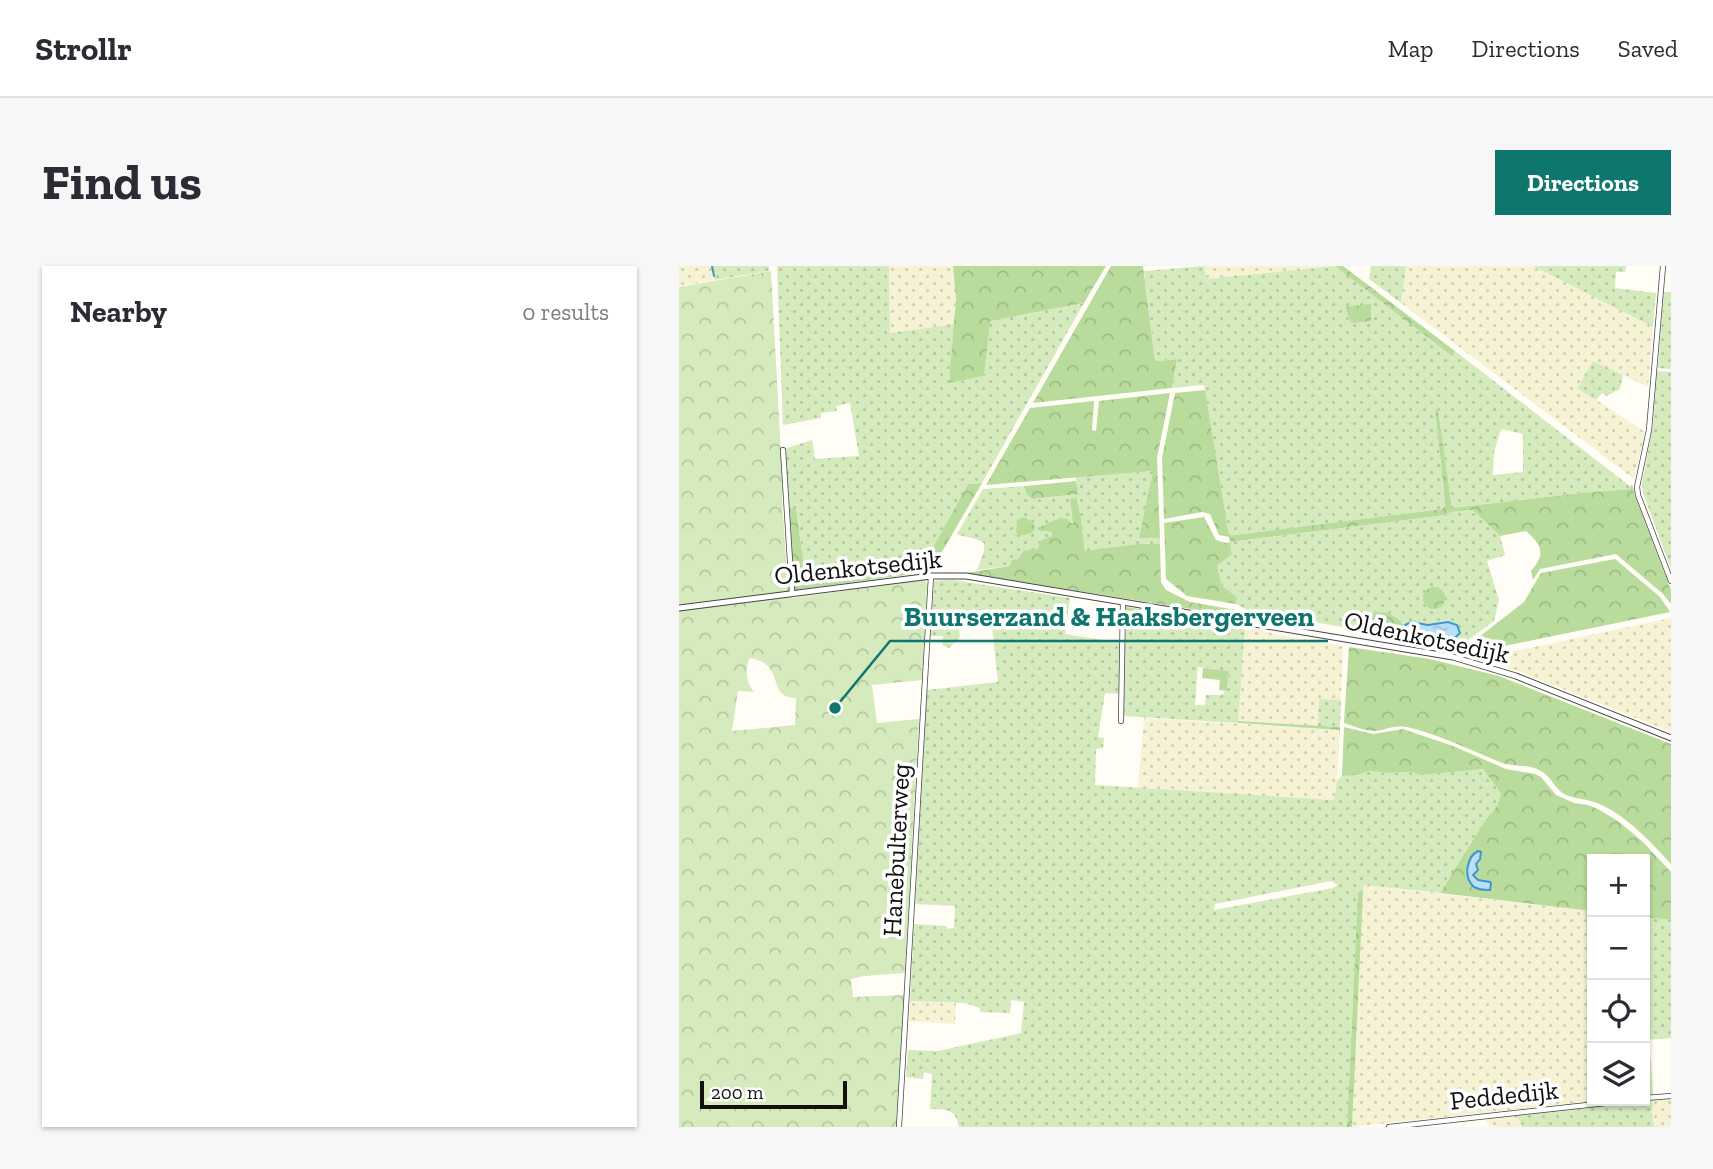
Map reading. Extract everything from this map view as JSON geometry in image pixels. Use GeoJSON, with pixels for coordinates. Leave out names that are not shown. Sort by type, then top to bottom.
{"type":"FeatureCollection","features":[{"type":"Feature","properties":{"kind":"street"},"geometry":{"type":"LineString","coordinates":[[1663,266],[1649,427],[1637,487],[1671,581]]}},
{"type":"Feature","properties":{"kind":"street"},"geometry":{"type":"LineString","coordinates":[[783,450],[792,593]]}},
{"type":"Feature","properties":{"kind":"street","name":"Oldenkotsedijk"},"geometry":{"type":"LineString","coordinates":[[679,608],[931,576],[966,576],[1462,659],[1516,676],[1671,738]]}},
{"type":"Feature","properties":{"kind":"street","name":"Hanebulterweg"},"geometry":{"type":"LineString","coordinates":[[899,1127],[931,576]]}},
{"type":"Feature","properties":{"kind":"street"},"geometry":{"type":"LineString","coordinates":[[1121,721],[1123,602]]}},
{"type":"Feature","properties":{"kind":"street"},"geometry":{"type":"LineString","coordinates":[[1650,1098],[1671,1096]]}},
{"type":"Feature","properties":{"kind":"street","name":"Peddedijk"},"geometry":{"type":"LineString","coordinates":[[1389,1127],[1587,1105]]}},
{"type":"Feature","properties":{"kind":"shaded area"},"geometry":{"type":"Polygon","coordinates":[[[679,266],[712,266],[715,280],[679,286],[679,266]]]}},
{"type":"Feature","properties":{"kind":"shaded area"},"geometry":{"type":"Polygon","coordinates":[[[889,266],[953,266],[955,324],[890,333],[889,266]]]}},
{"type":"Feature","properties":{"kind":"shaded area"},"geometry":{"type":"Polygon","coordinates":[[[1204,266],[1334,266],[1205,279],[1204,266]]]}},
{"type":"Feature","properties":{"kind":"shaded area"},"geometry":{"type":"Polygon","coordinates":[[[1406,266],[1533,266],[1653,327],[1648,387],[1593,361],[1577,387],[1645,432],[1634,479],[1401,303],[1406,266]]]}},
{"type":"Feature","properties":{"kind":"shaded area"},"geometry":{"type":"Polygon","coordinates":[[[1671,618],[1671,732],[1495,664],[1495,655],[1671,618]]]}},
{"type":"Feature","properties":{"kind":"shaded area"},"geometry":{"type":"Polygon","coordinates":[[[1245,626],[1343,646],[1341,700],[1319,699],[1318,726],[1238,721],[1245,626]]]}},
{"type":"Feature","properties":{"kind":"shaded area"},"geometry":{"type":"Polygon","coordinates":[[[1144,718],[1340,730],[1334,800],[1138,788],[1144,718]]]}},
{"type":"Feature","properties":{"kind":"shaded area"},"geometry":{"type":"Polygon","coordinates":[[[1363,885],[1584,910],[1587,931],[1587,1102],[1352,1127],[1363,885]]]}},
{"type":"Feature","properties":{"kind":"shaded area"},"geometry":{"type":"Polygon","coordinates":[[[910,1001],[956,1003],[955,1024],[909,1021],[910,1001]]]}},
{"type":"Feature","properties":{"kind":"shaded area"},"geometry":{"type":"Polygon","coordinates":[[[1671,1098],[1671,1127],[1654,1127],[1651,1100],[1671,1098]]]}},
{"type":"Feature","properties":{"kind":"shaded area"},"geometry":{"type":"Polygon","coordinates":[[[1517,1115],[1522,1127],[1489,1127],[1486,1119],[1517,1115]]]}},
{"type":"Feature","properties":{"kind":"green space"},"geometry":{"type":"Polygon","coordinates":[[[712,266],[769,266],[769,271],[715,280],[712,266]]]}},
{"type":"Feature","properties":{"kind":"green space"},"geometry":{"type":"Polygon","coordinates":[[[777,266],[889,266],[890,333],[955,324],[949,383],[984,376],[989,321],[1084,303],[982,483],[968,484],[932,549],[939,557],[931,571],[928,572],[925,568],[881,574],[872,572],[806,581],[796,508],[788,508],[784,449],[812,440],[815,459],[859,456],[850,403],[836,406],[837,411],[821,413],[821,418],[783,425],[777,266]]]}},
{"type":"Feature","properties":{"kind":"green space"},"geometry":{"type":"Polygon","coordinates":[[[953,266],[1106,266],[1084,303],[990,321],[984,376],[949,383],[956,299],[953,266]]]}},
{"type":"Feature","properties":{"kind":"green space"},"geometry":{"type":"Polygon","coordinates":[[[1111,266],[1143,266],[1155,360],[1177,359],[1172,388],[1033,403],[1111,266]]]}},
{"type":"Feature","properties":{"kind":"green space"},"geometry":{"type":"Polygon","coordinates":[[[1204,266],[1206,279],[1335,266],[1452,355],[1455,351],[1632,489],[1452,508],[1438,410],[1435,409],[1445,502],[1441,509],[1229,537],[1204,385],[1172,388],[1177,359],[1155,360],[1144,271],[1204,266]],[[1501,429],[1494,452],[1493,475],[1523,472],[1523,434],[1501,429]]]}},
{"type":"Feature","properties":{"kind":"green space"},"geometry":{"type":"Polygon","coordinates":[[[1335,266],[1343,266],[1455,351],[1452,356],[1335,266]]]}},
{"type":"Feature","properties":{"kind":"green space"},"geometry":{"type":"Polygon","coordinates":[[[1371,266],[1406,266],[1401,303],[1369,279],[1371,266]]]}},
{"type":"Feature","properties":{"kind":"green space"},"geometry":{"type":"Polygon","coordinates":[[[1533,266],[1626,266],[1625,272],[1616,272],[1615,288],[1656,293],[1653,327],[1533,266]]]}},
{"type":"Feature","properties":{"kind":"green space"},"geometry":{"type":"Polygon","coordinates":[[[771,271],[782,500],[788,588],[791,588],[792,598],[925,580],[927,585],[922,680],[872,685],[877,723],[919,719],[905,973],[851,979],[853,997],[904,995],[897,1127],[679,1127],[679,287],[771,271]],[[749,658],[747,676],[754,692],[738,691],[732,731],[795,725],[796,698],[781,692],[768,666],[749,658]]]}},
{"type":"Feature","properties":{"kind":"green space"},"geometry":{"type":"Polygon","coordinates":[[[1664,292],[1671,292],[1671,369],[1658,368],[1664,292]]]}},
{"type":"Feature","properties":{"kind":"green space"},"geometry":{"type":"Polygon","coordinates":[[[1371,304],[1371,321],[1351,321],[1345,307],[1371,304]]]}},
{"type":"Feature","properties":{"kind":"green space"},"geometry":{"type":"Polygon","coordinates":[[[1593,361],[1623,375],[1620,389],[1606,396],[1602,393],[1596,400],[1577,388],[1593,361]]]}},
{"type":"Feature","properties":{"kind":"green space"},"geometry":{"type":"Polygon","coordinates":[[[1657,371],[1671,372],[1671,569],[1643,493],[1642,483],[1653,426],[1657,371]]]}},
{"type":"Feature","properties":{"kind":"green space"},"geometry":{"type":"Polygon","coordinates":[[[1205,390],[1229,536],[1442,509],[1445,502],[1435,409],[1438,410],[1452,508],[1631,489],[1631,484],[1671,590],[1671,604],[1616,554],[1540,569],[1533,580],[1531,571],[1540,555],[1536,541],[1526,531],[1500,536],[1473,510],[1230,542],[1229,537],[1219,535],[1210,514],[1202,512],[1164,519],[1162,458],[1175,393],[1205,390]]]}},
{"type":"Feature","properties":{"kind":"green space"},"geometry":{"type":"Polygon","coordinates":[[[1170,393],[1157,458],[1160,538],[1139,538],[1153,471],[986,485],[1030,408],[1094,401],[1092,430],[1096,431],[1099,401],[1170,393]]]}},
{"type":"Feature","properties":{"kind":"green space"},"geometry":{"type":"Polygon","coordinates":[[[1154,471],[1140,538],[1160,538],[1160,544],[1138,544],[1085,552],[1078,499],[1070,499],[1073,524],[1067,519],[1043,532],[1052,532],[1052,536],[1039,544],[1038,549],[1025,552],[1018,560],[1013,560],[1010,566],[977,570],[984,543],[957,534],[983,489],[1025,486],[1037,499],[1077,494],[1076,477],[1154,471]]]}},
{"type":"Feature","properties":{"kind":"green space"},"geometry":{"type":"Polygon","coordinates":[[[1076,481],[1078,494],[1033,499],[1025,490],[1025,486],[1076,481]]]}},
{"type":"Feature","properties":{"kind":"green space"},"geometry":{"type":"Polygon","coordinates":[[[982,483],[939,557],[932,549],[968,484],[982,483]]]}},
{"type":"Feature","properties":{"kind":"green space"},"geometry":{"type":"Polygon","coordinates":[[[1077,498],[1085,551],[1160,544],[1161,582],[1166,590],[1190,602],[1236,610],[1259,620],[966,573],[1010,566],[1012,560],[1018,559],[1024,551],[1038,549],[1040,541],[1052,536],[1052,532],[1040,531],[1040,527],[1060,518],[1073,524],[1070,499],[1077,498]]]}},
{"type":"Feature","properties":{"kind":"green space"},"geometry":{"type":"Polygon","coordinates":[[[788,508],[796,508],[806,581],[925,568],[928,572],[794,590],[788,508]]]}},
{"type":"Feature","properties":{"kind":"green space"},"geometry":{"type":"Polygon","coordinates":[[[1473,510],[1500,536],[1505,555],[1487,561],[1499,600],[1494,621],[1456,649],[1404,639],[1408,633],[1454,639],[1460,634],[1451,622],[1405,625],[1394,615],[1377,612],[1364,616],[1354,629],[1249,611],[1236,604],[1237,597],[1222,586],[1217,566],[1232,554],[1230,542],[1473,510]]]}},
{"type":"Feature","properties":{"kind":"green space"},"geometry":{"type":"Polygon","coordinates":[[[1204,517],[1216,540],[1230,542],[1232,554],[1217,566],[1222,586],[1237,597],[1236,604],[1187,596],[1166,579],[1164,523],[1204,517]]]}},
{"type":"Feature","properties":{"kind":"green space"},"geometry":{"type":"Polygon","coordinates":[[[1020,518],[1026,518],[1033,523],[1033,532],[1017,535],[1020,518]]]}},
{"type":"Feature","properties":{"kind":"green space"},"geometry":{"type":"Polygon","coordinates":[[[1615,559],[1660,597],[1670,612],[1457,654],[1524,602],[1541,573],[1615,559]]]}},
{"type":"Feature","properties":{"kind":"green space"},"geometry":{"type":"Polygon","coordinates":[[[952,580],[1070,598],[1065,634],[1122,643],[1120,694],[1105,693],[1098,737],[1104,738],[1103,748],[1096,749],[1095,785],[1334,800],[1337,780],[1342,776],[1370,771],[1411,772],[1421,775],[1484,770],[1500,792],[1501,798],[1440,893],[1364,885],[1363,892],[1358,892],[1347,1127],[959,1127],[950,1111],[930,1109],[932,1074],[924,1072],[923,1079],[906,1077],[908,1050],[938,1051],[1021,1033],[1024,1002],[1011,1000],[1010,1013],[980,1012],[980,1008],[965,1003],[910,1001],[914,924],[954,928],[955,906],[915,904],[927,690],[998,682],[990,609],[958,614],[960,637],[949,648],[942,645],[943,636],[931,636],[934,581],[952,580]],[[1331,881],[1215,904],[1214,910],[1333,888],[1338,885],[1331,881]]]}},
{"type":"Feature","properties":{"kind":"green space"},"geometry":{"type":"Polygon","coordinates":[[[1434,587],[1442,590],[1445,598],[1442,606],[1434,609],[1426,606],[1423,598],[1426,590],[1434,587]]]}},
{"type":"Feature","properties":{"kind":"green space"},"geometry":{"type":"Polygon","coordinates":[[[1126,607],[1154,611],[1153,620],[1126,616],[1126,607]]]}},
{"type":"Feature","properties":{"kind":"green space"},"geometry":{"type":"Polygon","coordinates":[[[1154,611],[1245,626],[1238,723],[1123,716],[1126,616],[1153,620],[1154,611]],[[1198,667],[1195,705],[1205,705],[1206,695],[1221,695],[1227,690],[1229,671],[1198,667]]]}},
{"type":"Feature","properties":{"kind":"green space"},"geometry":{"type":"Polygon","coordinates":[[[1377,612],[1388,613],[1400,620],[1408,633],[1404,639],[1354,629],[1363,618],[1377,612]]]}},
{"type":"Feature","properties":{"kind":"green space"},"geometry":{"type":"Polygon","coordinates":[[[1349,647],[1430,659],[1499,676],[1671,744],[1671,864],[1618,814],[1597,803],[1566,795],[1539,770],[1502,763],[1420,730],[1398,726],[1371,731],[1344,723],[1349,647]]]}},
{"type":"Feature","properties":{"kind":"green space"},"geometry":{"type":"Polygon","coordinates":[[[1203,668],[1229,671],[1227,690],[1219,690],[1220,680],[1202,678],[1203,668]]]}},
{"type":"Feature","properties":{"kind":"green space"},"geometry":{"type":"Polygon","coordinates":[[[1319,699],[1341,700],[1340,727],[1318,726],[1319,699]]]}},
{"type":"Feature","properties":{"kind":"green space"},"geometry":{"type":"Polygon","coordinates":[[[1238,723],[1340,727],[1340,730],[1238,723]]]}},
{"type":"Feature","properties":{"kind":"green space"},"geometry":{"type":"Polygon","coordinates":[[[1344,727],[1373,734],[1403,729],[1453,746],[1506,769],[1535,774],[1541,777],[1556,795],[1598,809],[1618,821],[1643,842],[1671,872],[1671,920],[1650,918],[1650,854],[1587,854],[1587,910],[1440,893],[1484,822],[1497,806],[1500,792],[1483,769],[1421,775],[1411,772],[1370,771],[1342,776],[1344,727]],[[1479,856],[1472,858],[1468,865],[1469,879],[1473,886],[1484,890],[1488,881],[1478,880],[1473,875],[1478,869],[1476,864],[1479,856]]]}},
{"type":"Feature","properties":{"kind":"green space"},"geometry":{"type":"Polygon","coordinates":[[[1358,892],[1363,892],[1352,1127],[1347,1127],[1358,892]]]}},
{"type":"Feature","properties":{"kind":"green space"},"geometry":{"type":"Polygon","coordinates":[[[1584,910],[1587,910],[1587,931],[1584,910]]]}},
{"type":"Feature","properties":{"kind":"green space"},"geometry":{"type":"Polygon","coordinates":[[[1650,918],[1671,920],[1671,1038],[1650,1040],[1650,918]]]}},
{"type":"Feature","properties":{"kind":"green space"},"geometry":{"type":"Polygon","coordinates":[[[1650,1060],[1653,1094],[1650,1094],[1650,1060]]]}},
{"type":"Feature","properties":{"kind":"green space"},"geometry":{"type":"Polygon","coordinates":[[[1650,1100],[1654,1127],[1522,1127],[1517,1115],[1597,1106],[1650,1106],[1650,1100]]]}},
{"type":"Feature","properties":{"kind":"water"},"geometry":{"type":"Polygon","coordinates":[[[1411,622],[1428,625],[1448,622],[1457,625],[1460,633],[1450,639],[1408,633],[1405,625],[1411,622]]]}},
{"type":"Feature","properties":{"kind":"water"},"geometry":{"type":"Polygon","coordinates":[[[1478,851],[1481,852],[1476,864],[1478,870],[1473,875],[1478,880],[1490,882],[1490,890],[1475,887],[1468,877],[1469,862],[1478,851]]]}},
{"type":"Feature","properties":{"kind":"waterway"},"geometry":{"type":"LineString","coordinates":[[712,266],[714,276]]}},
{"type":"Feature","properties":{"kind":"place","name":"Buurserzand & Haaksbergerveen"},"geometry":{"type":"Point","coordinates":[835,708]}}]}
